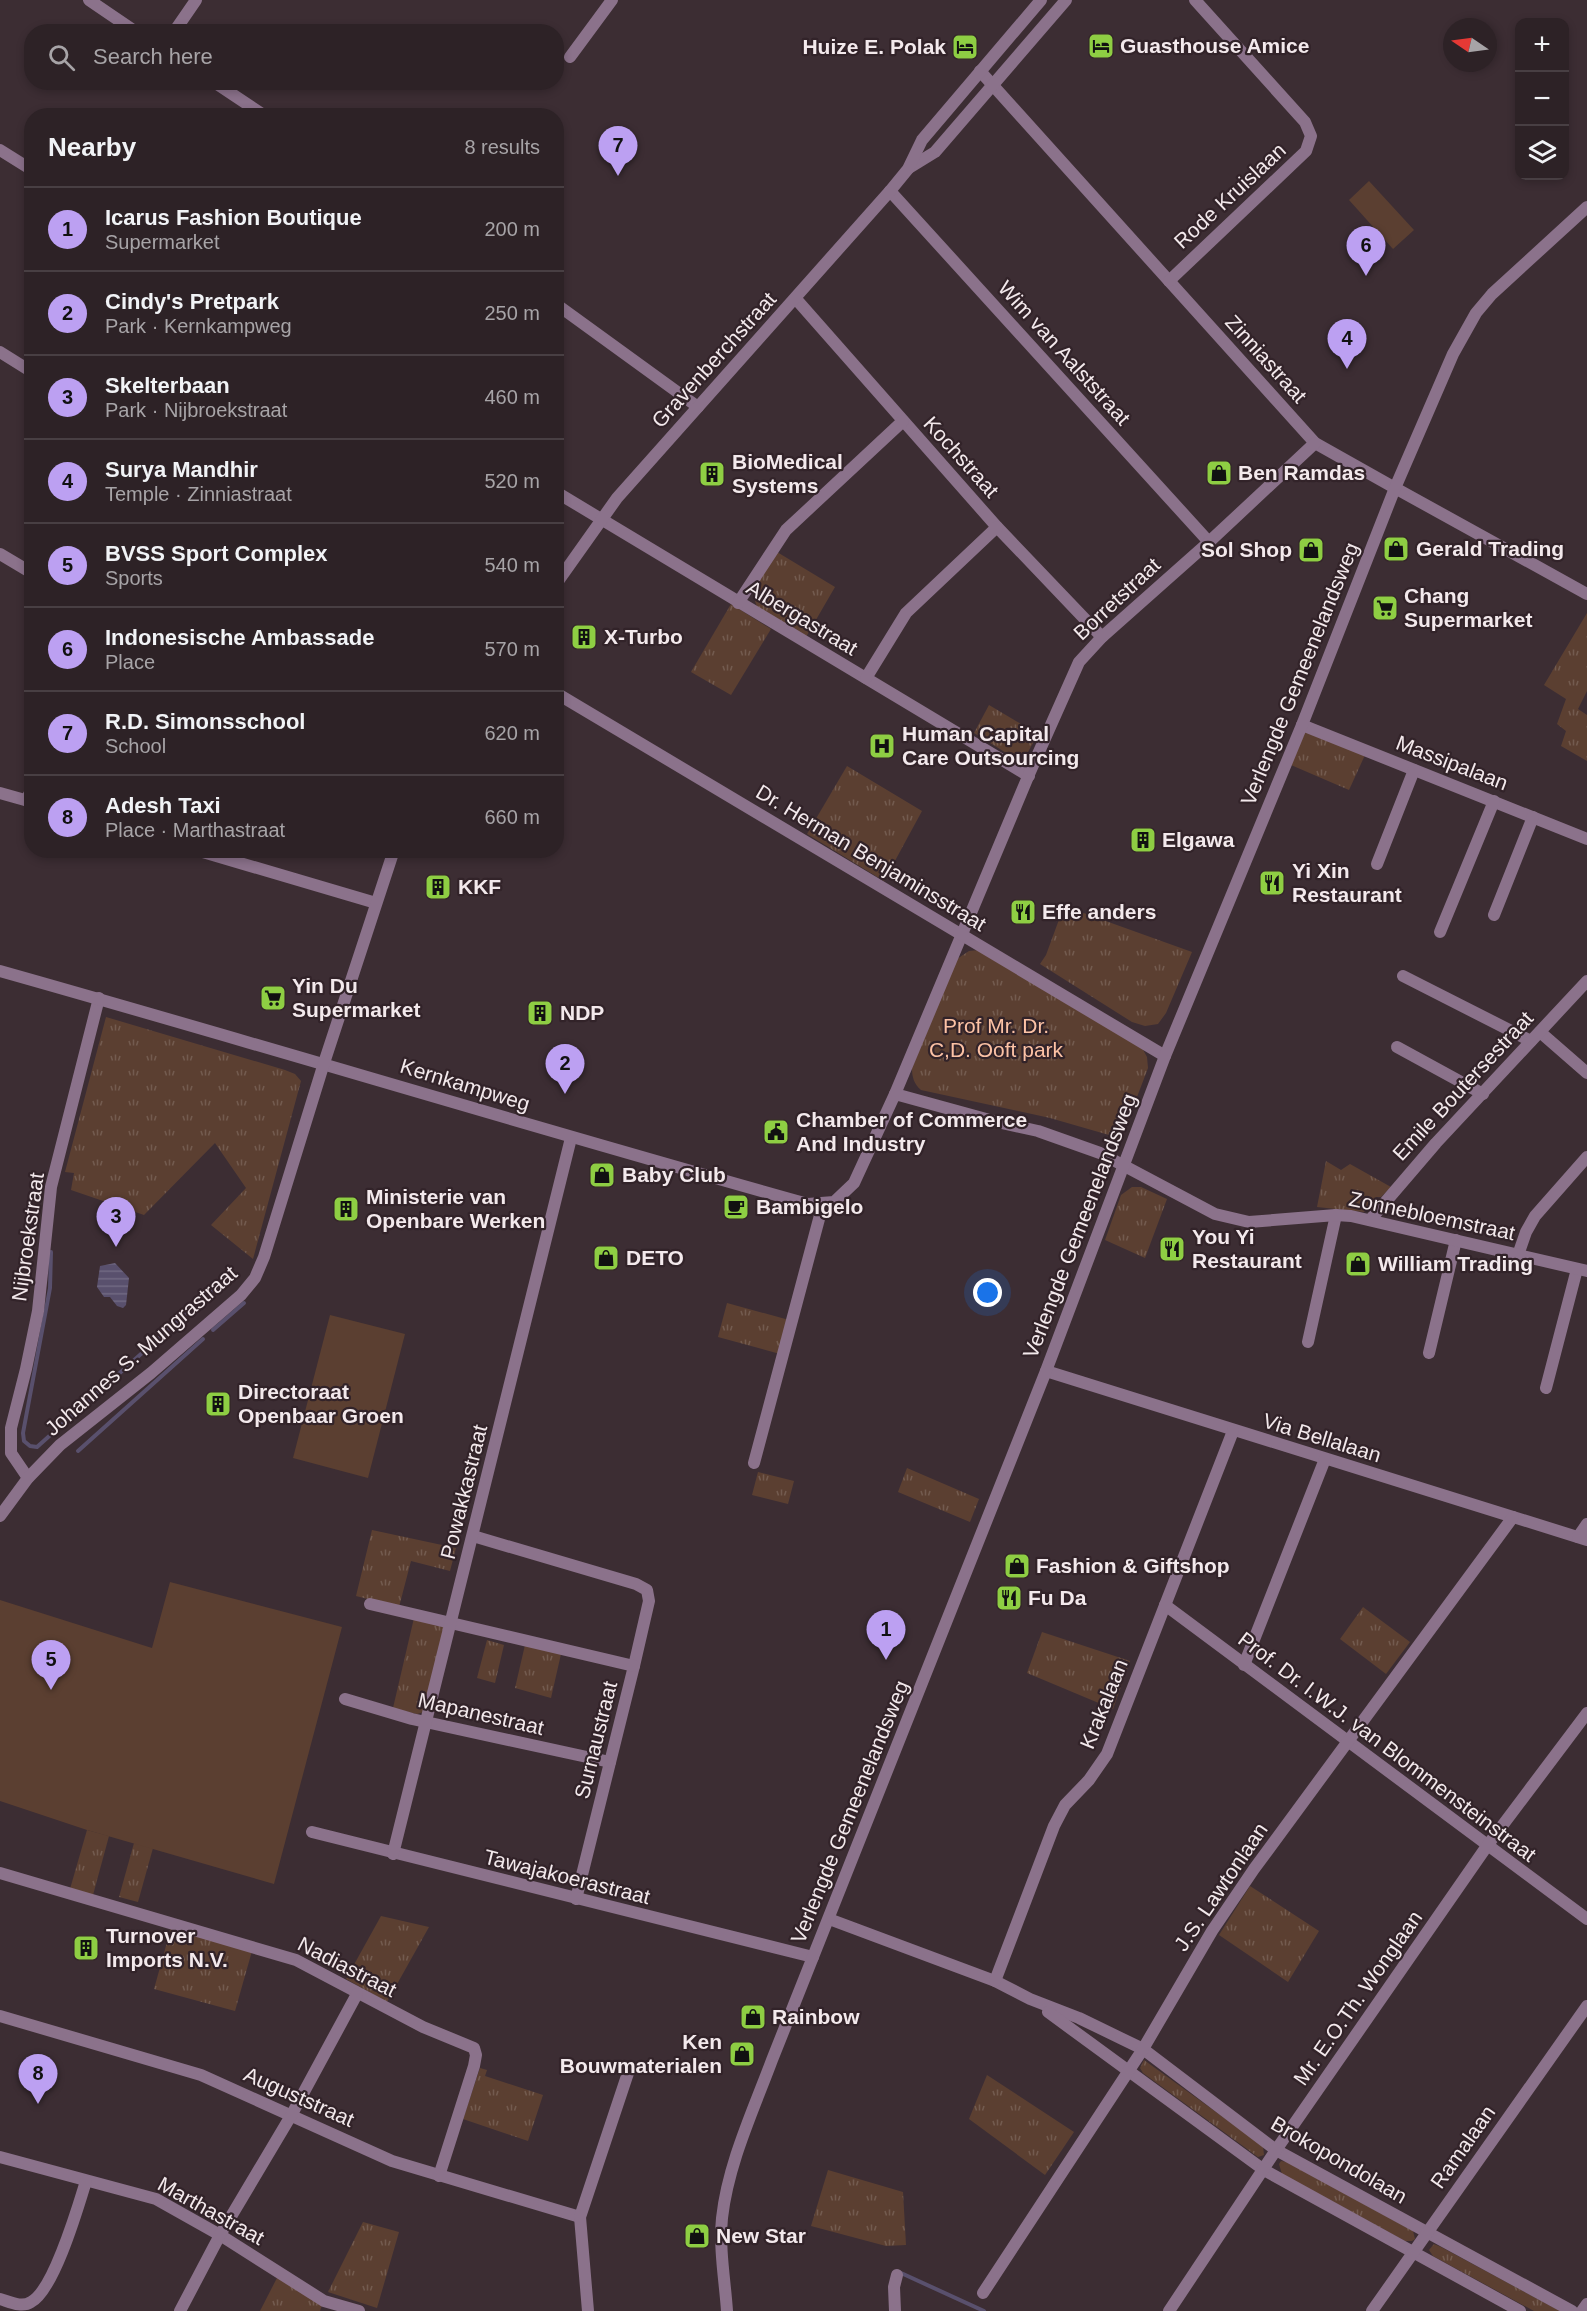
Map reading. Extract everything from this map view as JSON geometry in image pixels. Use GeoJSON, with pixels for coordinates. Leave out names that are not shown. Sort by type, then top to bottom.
{"type":"FeatureCollection","features":[{"type":"Feature","properties":{"kind":"street"},"geometry":{"type":"LineString","coordinates":[[89,0],[124,24]]}},
{"type":"Feature","properties":{"kind":"street"},"geometry":{"type":"LineString","coordinates":[[179,24],[195,0]]}},
{"type":"Feature","properties":{"kind":"street"},"geometry":{"type":"LineString","coordinates":[[570,57],[612,0]]}},
{"type":"Feature","properties":{"kind":"street","name":"Gravenberchstraat"},"geometry":{"type":"LineString","coordinates":[[564,573],[617,498],[890,191],[908,169],[922,140],[1041,0]]}},
{"type":"Feature","properties":{"kind":"street","name":"Gravenberchstraat"},"geometry":{"type":"LineString","coordinates":[[908,169],[935,152],[1066,0]]}},
{"type":"Feature","properties":{"kind":"street","name":"Rode Kruislaan"},"geometry":{"type":"LineString","coordinates":[[1168,281],[1306,151],[1311,136],[1305,122],[1195,0]]}},
{"type":"Feature","properties":{"kind":"street","name":"Zinniastraat"},"geometry":{"type":"LineString","coordinates":[[980,71],[1315,442],[1587,594]]}},
{"type":"Feature","properties":{"kind":"street"},"geometry":{"type":"LineString","coordinates":[[226,90],[253,108]]}},
{"type":"Feature","properties":{"kind":"street"},"geometry":{"type":"LineString","coordinates":[[0,150],[24,165]]}},
{"type":"Feature","properties":{"kind":"street","name":"Wim van Aalststraat"},"geometry":{"type":"LineString","coordinates":[[890,191],[1209,542]]}},
{"type":"Feature","properties":{"kind":"street","name":"Verlengde Gemeenelandsweg"},"geometry":{"type":"LineString","coordinates":[[727,2311],[722,2220],[727,2190],[772,2060],[1046,1371],[1165,1056],[1302,725],[1395,488],[1453,354],[1476,314],[1492,294],[1587,207]]}},
{"type":"Feature","properties":{"kind":"street","name":"Kochstraat"},"geometry":{"type":"LineString","coordinates":[[796,299],[997,527],[1102,637]]}},
{"type":"Feature","properties":{"kind":"street"},"geometry":{"type":"LineString","coordinates":[[564,310],[698,406]]}},
{"type":"Feature","properties":{"kind":"street"},"geometry":{"type":"LineString","coordinates":[[0,352],[24,367]]}},
{"type":"Feature","properties":{"kind":"street"},"geometry":{"type":"LineString","coordinates":[[738,603],[786,530],[903,421]]}},
{"type":"Feature","properties":{"kind":"street","name":"Borretstraat"},"geometry":{"type":"LineString","coordinates":[[896,1094],[1079,662],[1102,637],[1209,542],[1315,442]]}},
{"type":"Feature","properties":{"kind":"street","name":"Albergastraat"},"geometry":{"type":"LineString","coordinates":[[564,497],[1029,776]]}},
{"type":"Feature","properties":{"kind":"street"},"geometry":{"type":"LineString","coordinates":[[866,678],[906,613],[997,527]]}},
{"type":"Feature","properties":{"kind":"street"},"geometry":{"type":"LineString","coordinates":[[0,554],[24,568]]}},
{"type":"Feature","properties":{"kind":"street","name":"Dr. Herman Benjaminsstraat"},"geometry":{"type":"LineString","coordinates":[[564,698],[1165,1056]]}},
{"type":"Feature","properties":{"kind":"street","name":"Massipalaan"},"geometry":{"type":"LineString","coordinates":[[1302,725],[1587,839]]}},
{"type":"Feature","properties":{"kind":"street"},"geometry":{"type":"LineString","coordinates":[[1377,864],[1414,770]]}},
{"type":"Feature","properties":{"kind":"street"},"geometry":{"type":"LineString","coordinates":[[0,793],[24,796]]}},
{"type":"Feature","properties":{"kind":"street"},"geometry":{"type":"LineString","coordinates":[[1440,932],[1494,801]]}},
{"type":"Feature","properties":{"kind":"street"},"geometry":{"type":"LineString","coordinates":[[1494,915],[1533,817]]}},
{"type":"Feature","properties":{"kind":"street"},"geometry":{"type":"LineString","coordinates":[[223,858],[376,903]]}},
{"type":"Feature","properties":{"kind":"street"},"geometry":{"type":"LineString","coordinates":[[324,1063],[391,858]]}},
{"type":"Feature","properties":{"kind":"street","name":"Kernkampweg"},"geometry":{"type":"LineString","coordinates":[[0,970],[324,1063],[571,1138],[808,1204],[823,1204]]}},
{"type":"Feature","properties":{"kind":"street"},"geometry":{"type":"LineString","coordinates":[[1403,976],[1531,1041]]}},
{"type":"Feature","properties":{"kind":"street","name":"Emile Boutersestraat"},"geometry":{"type":"LineString","coordinates":[[1370,1220],[1436,1143],[1587,981]]}},
{"type":"Feature","properties":{"kind":"street","name":"Nijbroekstraat"},"geometry":{"type":"LineString","coordinates":[[28,1478],[11,1453],[10,1428],[26,1369],[38,1311],[51,1187],[99,998]]}},
{"type":"Feature","properties":{"kind":"street"},"geometry":{"type":"LineString","coordinates":[[1540,1032],[1587,1073]]}},
{"type":"Feature","properties":{"kind":"street"},"geometry":{"type":"LineString","coordinates":[[1397,1047],[1483,1094]]}},
{"type":"Feature","properties":{"kind":"street","name":"Johannes S. Mungrastraat"},"geometry":{"type":"LineString","coordinates":[[0,1516],[28,1478],[60,1445],[151,1373],[240,1295],[255,1278],[264,1257],[324,1063]]}},
{"type":"Feature","properties":{"kind":"street"},"geometry":{"type":"LineString","coordinates":[[754,1463],[823,1204],[834,1202],[854,1183],[896,1094]]}},
{"type":"Feature","properties":{"kind":"street","name":"Zonnebloemstraat"},"geometry":{"type":"LineString","coordinates":[[896,1094],[1038,1131],[1100,1153],[1215,1214],[1249,1222],[1336,1215],[1370,1220],[1582,1270]]}},
{"type":"Feature","properties":{"kind":"street","name":"Powakkastraat"},"geometry":{"type":"LineString","coordinates":[[393,1854],[428,1722],[571,1138]]}},
{"type":"Feature","properties":{"kind":"street"},"geometry":{"type":"LineString","coordinates":[[1518,1254],[1535,1216],[1587,1157]]}},
{"type":"Feature","properties":{"kind":"street"},"geometry":{"type":"LineString","coordinates":[[1308,1342],[1336,1215]]}},
{"type":"Feature","properties":{"kind":"street"},"geometry":{"type":"LineString","coordinates":[[1429,1353],[1456,1240]]}},
{"type":"Feature","properties":{"kind":"street"},"geometry":{"type":"LineString","coordinates":[[1546,1388],[1582,1270]]}},
{"type":"Feature","properties":{"kind":"street","name":"Via Bellalaan"},"geometry":{"type":"LineString","coordinates":[[1046,1371],[1582,1539]]}},
{"type":"Feature","properties":{"kind":"street","name":"Krakalaan"},"geometry":{"type":"LineString","coordinates":[[995,1981],[1054,1826],[1065,1805],[1089,1780],[1107,1754],[1233,1431]]}},
{"type":"Feature","properties":{"kind":"street"},"geometry":{"type":"LineString","coordinates":[[1244,1665],[1325,1459]]}},
{"type":"Feature","properties":{"kind":"street","name":"J.S. Lawtonlaan"},"geometry":{"type":"LineString","coordinates":[[983,2293],[1143,2049],[1212,1931],[1513,1517]]}},
{"type":"Feature","properties":{"kind":"street"},"geometry":{"type":"LineString","coordinates":[[1582,1539],[1587,1524]]}},
{"type":"Feature","properties":{"kind":"street","name":"Surnaustraat"},"geometry":{"type":"LineString","coordinates":[[473,1536],[636,1584],[647,1590],[649,1601],[576,1899]]}},
{"type":"Feature","properties":{"kind":"street"},"geometry":{"type":"LineString","coordinates":[[370,1604],[451,1625],[634,1666]]}},
{"type":"Feature","properties":{"kind":"street","name":"Prof. Dr. I.W.J. van Blommensteinstraat"},"geometry":{"type":"LineString","coordinates":[[1165,1605],[1587,1919]]}},
{"type":"Feature","properties":{"kind":"street","name":"Mapanestraat"},"geometry":{"type":"LineString","coordinates":[[345,1700],[428,1722],[610,1762]]}},
{"type":"Feature","properties":{"kind":"street","name":"Mr. E.O.Th. Wonglaan"},"geometry":{"type":"LineString","coordinates":[[1169,2311],[1276,2150],[1487,1846],[1587,1713]]}},
{"type":"Feature","properties":{"kind":"street","name":"Tawajakoerastraat"},"geometry":{"type":"LineString","coordinates":[[312,1833],[813,1957]]}},
{"type":"Feature","properties":{"kind":"street","name":"Nadiastraat"},"geometry":{"type":"LineString","coordinates":[[0,1873],[296,1960],[423,2027],[474,2048],[476,2055],[474,2066],[439,2176]]}},
{"type":"Feature","properties":{"kind":"street","name":"Brokopondolaan"},"geometry":{"type":"LineString","coordinates":[[829,1918],[995,1981],[1143,2049],[1276,2150],[1572,2311]]}},
{"type":"Feature","properties":{"kind":"street"},"geometry":{"type":"LineString","coordinates":[[180,2311],[220,2235],[292,2114],[357,1994]]}},
{"type":"Feature","properties":{"kind":"street","name":"Brokopondolaan"},"geometry":{"type":"LineString","coordinates":[[1030,1999],[1129,2069],[1264,2170],[1520,2311]]}},
{"type":"Feature","properties":{"kind":"street","name":"Ramalaan"},"geometry":{"type":"LineString","coordinates":[[1372,2311],[1587,2006]]}},
{"type":"Feature","properties":{"kind":"street","name":"Auguststraat"},"geometry":{"type":"LineString","coordinates":[[0,2016],[201,2075],[393,2161],[580,2217]]}},
{"type":"Feature","properties":{"kind":"street"},"geometry":{"type":"LineString","coordinates":[[588,2311],[580,2217],[628,2070]]}},
{"type":"Feature","properties":{"kind":"street","name":"Marthastraat"},"geometry":{"type":"LineString","coordinates":[[0,2157],[156,2199],[220,2235],[324,2301],[359,2311]]}},
{"type":"Feature","properties":{"kind":"street"},"geometry":{"type":"LineString","coordinates":[[0,2299],[20,2305],[29,2304],[38,2298],[63,2250],[86,2181]]}},
{"type":"Feature","properties":{"kind":"street"},"geometry":{"type":"LineString","coordinates":[[895,2311],[894,2287],[897,2275]]}},
{"type":"Feature","properties":{"kind":"street"},"geometry":{"type":"LineString","coordinates":[[1582,2311],[1587,2304]]}},
{"type":"Feature","properties":{"kind":"green space"},"geometry":{"type":"Polygon","coordinates":[[[1369,181],[1414,230],[1393,249],[1349,200],[1369,181]]]}},
{"type":"Feature","properties":{"kind":"green space"},"geometry":{"type":"Polygon","coordinates":[[[777,552],[835,587],[806,637],[758,608],[755,601],[754,593],[759,578],[777,552]]]}},
{"type":"Feature","properties":{"kind":"green space"},"geometry":{"type":"Polygon","coordinates":[[[731,604],[771,629],[731,695],[691,672],[731,604]]]}},
{"type":"Feature","properties":{"kind":"green space"},"geometry":{"type":"Polygon","coordinates":[[[1587,613],[1587,691],[1578,709],[1587,715],[1587,761],[1561,746],[1566,731],[1557,724],[1566,699],[1544,685],[1587,613]]]}},
{"type":"Feature","properties":{"kind":"green space"},"geometry":{"type":"Polygon","coordinates":[[[989,705],[1038,734],[1023,761],[974,733],[989,705]]]}},
{"type":"Feature","properties":{"kind":"green space"},"geometry":{"type":"Polygon","coordinates":[[[1306,730],[1365,755],[1349,790],[1291,765],[1306,730]]]}},
{"type":"Feature","properties":{"kind":"green space"},"geometry":{"type":"Polygon","coordinates":[[[847,766],[922,811],[884,881],[807,834],[847,766]]]}},
{"type":"Feature","properties":{"kind":"green space"},"geometry":{"type":"Polygon","coordinates":[[[1064,906],[1192,952],[1166,1013],[1158,1024],[1145,1026],[1132,1022],[1040,964],[1046,955],[1064,906]]]}},
{"type":"Feature","properties":{"kind":"green space","name":"Prof Mr. Dr. C,D. Ooft park"},"geometry":{"type":"Polygon","coordinates":[[[979,950],[1141,1046],[1147,1057],[1148,1068],[1126,1126],[1120,1133],[1109,1135],[1050,1118],[921,1090],[917,1085],[912,1068],[957,959],[969,951],[979,950]]]}},
{"type":"Feature","properties":{"kind":"green space"},"geometry":{"type":"Polygon","coordinates":[[[106,1017],[285,1070],[295,1074],[301,1081],[253,1259],[211,1225],[246,1188],[215,1143],[144,1215],[71,1190],[74,1173],[65,1172],[106,1017]]]}},
{"type":"Feature","properties":{"kind":"green space"},"geometry":{"type":"Polygon","coordinates":[[[1326,1161],[1341,1170],[1350,1164],[1391,1187],[1381,1197],[1376,1197],[1364,1212],[1317,1207],[1326,1161]]]}},
{"type":"Feature","properties":{"kind":"green space"},"geometry":{"type":"Polygon","coordinates":[[[1132,1187],[1141,1187],[1167,1199],[1145,1258],[1105,1240],[1121,1195],[1132,1187]]]}},
{"type":"Feature","properties":{"kind":"green space"},"geometry":{"type":"Polygon","coordinates":[[[727,1303],[789,1320],[780,1354],[718,1337],[727,1303]]]}},
{"type":"Feature","properties":{"kind":"green space"},"geometry":{"type":"Polygon","coordinates":[[[330,1315],[405,1334],[368,1478],[293,1458],[330,1315]]]}},
{"type":"Feature","properties":{"kind":"green space"},"geometry":{"type":"Polygon","coordinates":[[[907,1468],[979,1499],[970,1522],[898,1492],[907,1468]]]}},
{"type":"Feature","properties":{"kind":"green space"},"geometry":{"type":"Polygon","coordinates":[[[758,1472],[794,1481],[788,1504],[752,1495],[758,1472]]]}},
{"type":"Feature","properties":{"kind":"green space"},"geometry":{"type":"Polygon","coordinates":[[[372,1530],[456,1548],[450,1571],[411,1561],[399,1607],[356,1596],[372,1530]]]}},
{"type":"Feature","properties":{"kind":"green space"},"geometry":{"type":"Polygon","coordinates":[[[170,1582],[342,1627],[274,1884],[87,1830],[0,1801],[0,1600],[152,1648],[170,1582]]]}},
{"type":"Feature","properties":{"kind":"green space"},"geometry":{"type":"Polygon","coordinates":[[[1363,1607],[1410,1642],[1386,1674],[1340,1639],[1363,1607]]]}},
{"type":"Feature","properties":{"kind":"green space"},"geometry":{"type":"Polygon","coordinates":[[[414,1618],[444,1626],[424,1712],[417,1714],[393,1708],[414,1618]]]}},
{"type":"Feature","properties":{"kind":"green space"},"geometry":{"type":"Polygon","coordinates":[[[1042,1632],[1130,1661],[1113,1709],[1027,1673],[1042,1632]]]}},
{"type":"Feature","properties":{"kind":"green space"},"geometry":{"type":"Polygon","coordinates":[[[487,1640],[504,1645],[495,1683],[477,1678],[487,1640]]]}},
{"type":"Feature","properties":{"kind":"green space"},"geometry":{"type":"Polygon","coordinates":[[[525,1645],[561,1654],[551,1698],[515,1688],[525,1645]]]}},
{"type":"Feature","properties":{"kind":"green space"},"geometry":{"type":"Polygon","coordinates":[[[87,1830],[109,1836],[93,1895],[70,1889],[87,1830]]]}},
{"type":"Feature","properties":{"kind":"green space"},"geometry":{"type":"Polygon","coordinates":[[[134,1843],[153,1848],[138,1902],[119,1897],[134,1843]]]}},
{"type":"Feature","properties":{"kind":"green space"},"geometry":{"type":"Polygon","coordinates":[[[1250,1886],[1319,1931],[1288,1982],[1219,1935],[1250,1886]]]}},
{"type":"Feature","properties":{"kind":"green space"},"geometry":{"type":"Polygon","coordinates":[[[381,1916],[429,1927],[387,2002],[346,1979],[381,1916]]]}},
{"type":"Feature","properties":{"kind":"green space"},"geometry":{"type":"Polygon","coordinates":[[[171,1928],[252,1951],[235,2011],[154,1989],[171,1928]]]}},
{"type":"Feature","properties":{"kind":"green space"},"geometry":{"type":"Polygon","coordinates":[[[1144,2060],[1263,2146],[1264,2155],[1258,2157],[1143,2073],[1140,2068],[1144,2060]]]}},
{"type":"Feature","properties":{"kind":"green space"},"geometry":{"type":"Polygon","coordinates":[[[480,2068],[487,2070],[485,2076],[543,2095],[528,2141],[463,2119],[480,2068]]]}},
{"type":"Feature","properties":{"kind":"green space"},"geometry":{"type":"Polygon","coordinates":[[[987,2075],[1074,2132],[1045,2175],[969,2119],[987,2075]]]}},
{"type":"Feature","properties":{"kind":"green space"},"geometry":{"type":"Polygon","coordinates":[[[1281,2161],[1287,2162],[1413,2231],[1415,2239],[1405,2241],[1282,2174],[1279,2164],[1281,2161]]]}},
{"type":"Feature","properties":{"kind":"green space"},"geometry":{"type":"Polygon","coordinates":[[[828,2170],[903,2192],[906,2245],[886,2246],[811,2226],[828,2170]]]}},
{"type":"Feature","properties":{"kind":"green space"},"geometry":{"type":"Polygon","coordinates":[[[363,2222],[399,2232],[377,2308],[328,2292],[363,2222]]]}},
{"type":"Feature","properties":{"kind":"green space"},"geometry":{"type":"Polygon","coordinates":[[[1434,2244],[1560,2311],[1534,2311],[1433,2256],[1429,2250],[1434,2244]]]}},
{"type":"Feature","properties":{"kind":"green space"},"geometry":{"type":"Polygon","coordinates":[[[278,2276],[322,2305],[320,2311],[260,2311],[278,2276]]]}},
{"type":"Feature","properties":{"kind":"shaded area"},"geometry":{"type":"Polygon","coordinates":[[[115,1263],[129,1278],[126,1305],[123,1308],[117,1306],[110,1297],[104,1297],[97,1287],[100,1266],[115,1263]]]}},
{"type":"Feature","properties":{"kind":"waterway"},"geometry":{"type":"LineString","coordinates":[[51,1252],[50,1288],[23,1433],[24,1441],[30,1446],[37,1447],[217,1286]]}},
{"type":"Feature","properties":{"kind":"waterway"},"geometry":{"type":"LineString","coordinates":[[213,1330],[244,1303]]}},
{"type":"Feature","properties":{"kind":"waterway"},"geometry":{"type":"LineString","coordinates":[[78,1451],[203,1339]]}},
{"type":"Feature","properties":{"kind":"waterway"},"geometry":{"type":"LineString","coordinates":[[901,2273],[984,2311]]}},
{"type":"Feature","properties":{"kind":"place","name":"Guasthouse Amice"},"geometry":{"type":"Point","coordinates":[1101,46]}},
{"type":"Feature","properties":{"kind":"place","name":"Huize E. Polak"},"geometry":{"type":"Point","coordinates":[965,47]}},
{"type":"Feature","properties":{"kind":"place","name":"R.D. Simonsschool"},"geometry":{"type":"Point","coordinates":[618,176]}},
{"type":"Feature","properties":{"kind":"place","name":"Indonesische Ambassade"},"geometry":{"type":"Point","coordinates":[1366,276]}},
{"type":"Feature","properties":{"kind":"place","name":"Surya Mandhir"},"geometry":{"type":"Point","coordinates":[1347,369]}},
{"type":"Feature","properties":{"kind":"place","name":"Ben Ramdas"},"geometry":{"type":"Point","coordinates":[1219,473]}},
{"type":"Feature","properties":{"kind":"place","name":"BioMedical Systems"},"geometry":{"type":"Point","coordinates":[712,474]}},
{"type":"Feature","properties":{"kind":"place","name":"Gerald Trading"},"geometry":{"type":"Point","coordinates":[1396,549]}},
{"type":"Feature","properties":{"kind":"place","name":"Sol Shop"},"geometry":{"type":"Point","coordinates":[1311,550]}},
{"type":"Feature","properties":{"kind":"place","name":"Chang Supermarket"},"geometry":{"type":"Point","coordinates":[1385,608]}},
{"type":"Feature","properties":{"kind":"place","name":"X-Turbo"},"geometry":{"type":"Point","coordinates":[584,637]}},
{"type":"Feature","properties":{"kind":"place","name":"Human Capital Care Outsourcing"},"geometry":{"type":"Point","coordinates":[882,746]}},
{"type":"Feature","properties":{"kind":"place","name":"Elgawa"},"geometry":{"type":"Point","coordinates":[1143,840]}},
{"type":"Feature","properties":{"kind":"place","name":"Yi Xin Restaurant"},"geometry":{"type":"Point","coordinates":[1272,883]}},
{"type":"Feature","properties":{"kind":"place","name":"KKF"},"geometry":{"type":"Point","coordinates":[438,887]}},
{"type":"Feature","properties":{"kind":"place","name":"Effe anders"},"geometry":{"type":"Point","coordinates":[1023,912]}},
{"type":"Feature","properties":{"kind":"place","name":"Yin Du Supermarket"},"geometry":{"type":"Point","coordinates":[273,998]}},
{"type":"Feature","properties":{"kind":"place","name":"NDP"},"geometry":{"type":"Point","coordinates":[540,1013]}},
{"type":"Feature","properties":{"kind":"place","name":"Cindy's Pretpark"},"geometry":{"type":"Point","coordinates":[565,1094]}},
{"type":"Feature","properties":{"kind":"place","name":"Chamber of Commerce And Industry"},"geometry":{"type":"Point","coordinates":[776,1132]}},
{"type":"Feature","properties":{"kind":"place","name":"Baby Club"},"geometry":{"type":"Point","coordinates":[602,1175]}},
{"type":"Feature","properties":{"kind":"place","name":"Bambigelo"},"geometry":{"type":"Point","coordinates":[736,1207]}},
{"type":"Feature","properties":{"kind":"place","name":"Ministerie van Openbare Werken"},"geometry":{"type":"Point","coordinates":[346,1209]}},
{"type":"Feature","properties":{"kind":"place","name":"Skelterbaan"},"geometry":{"type":"Point","coordinates":[116,1247]}},
{"type":"Feature","properties":{"kind":"place","name":"You Yi Restaurant"},"geometry":{"type":"Point","coordinates":[1172,1249]}},
{"type":"Feature","properties":{"kind":"place","name":"DETO"},"geometry":{"type":"Point","coordinates":[606,1258]}},
{"type":"Feature","properties":{"kind":"place","name":"William Trading"},"geometry":{"type":"Point","coordinates":[1358,1264]}},
{"type":"Feature","properties":{"kind":"place","name":"Directoraat Openbaar Groen"},"geometry":{"type":"Point","coordinates":[218,1404]}},
{"type":"Feature","properties":{"kind":"place","name":"Fashion & Giftshop"},"geometry":{"type":"Point","coordinates":[1017,1566]}},
{"type":"Feature","properties":{"kind":"place","name":"Fu Da"},"geometry":{"type":"Point","coordinates":[1009,1598]}},
{"type":"Feature","properties":{"kind":"place","name":"Icarus Fashion Boutique"},"geometry":{"type":"Point","coordinates":[886,1660]}},
{"type":"Feature","properties":{"kind":"place","name":"BVSS Sport Complex"},"geometry":{"type":"Point","coordinates":[51,1690]}},
{"type":"Feature","properties":{"kind":"place","name":"Turnover Imports N.V."},"geometry":{"type":"Point","coordinates":[86,1948]}},
{"type":"Feature","properties":{"kind":"place","name":"Rainbow"},"geometry":{"type":"Point","coordinates":[753,2017]}},
{"type":"Feature","properties":{"kind":"place","name":"Ken Bouwmaterialen"},"geometry":{"type":"Point","coordinates":[742,2054]}},
{"type":"Feature","properties":{"kind":"place","name":"Adesh Taxi"},"geometry":{"type":"Point","coordinates":[38,2104]}},
{"type":"Feature","properties":{"kind":"place","name":"New Star"},"geometry":{"type":"Point","coordinates":[697,2236]}}]}
